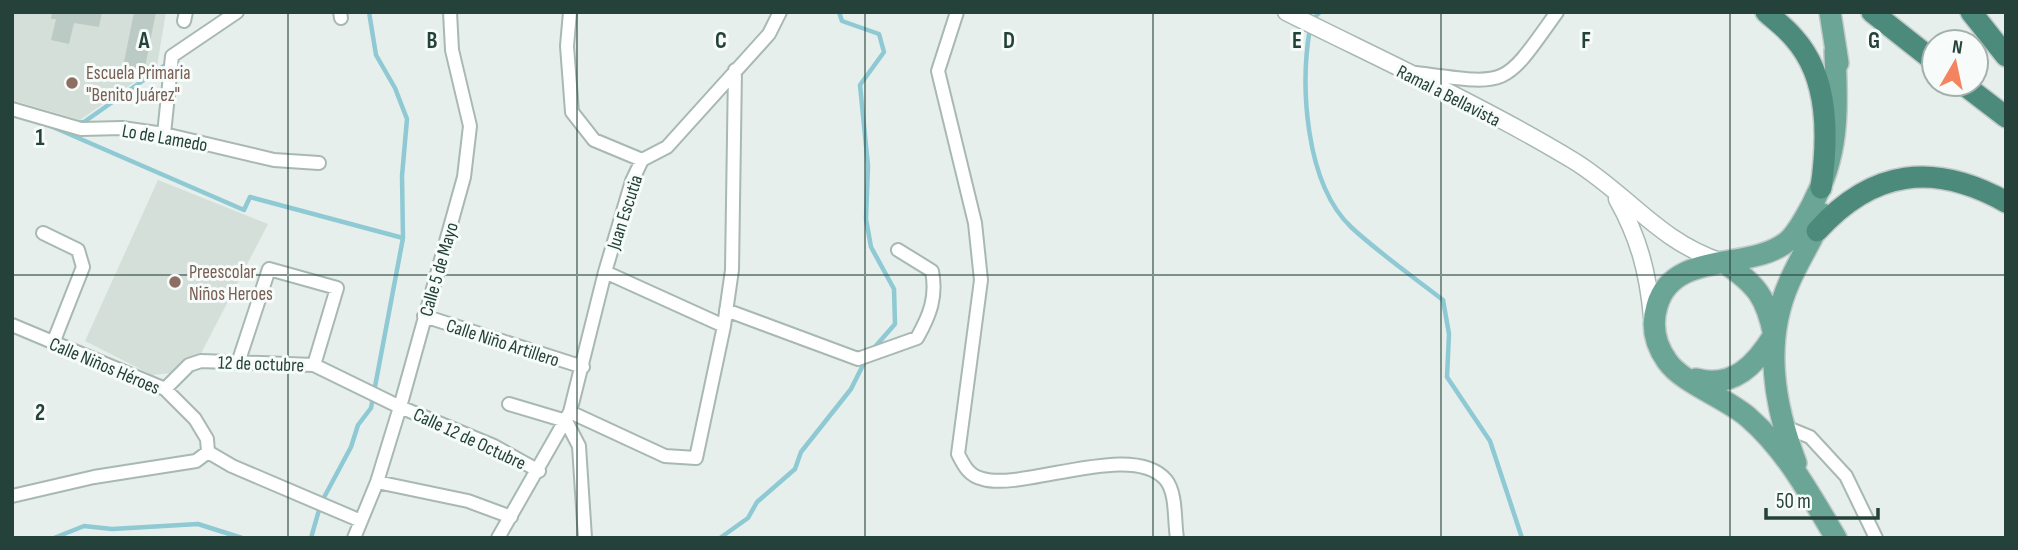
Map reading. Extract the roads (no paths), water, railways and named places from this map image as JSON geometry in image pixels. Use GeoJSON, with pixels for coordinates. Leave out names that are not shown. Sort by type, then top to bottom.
{"type":"FeatureCollection","features":[{"type":"Feature","properties":{"kind":"highway"},"geometry":{"type":"LineString","coordinates":[[1766,12],[1796,39],[1816,78],[1826,122],[1821,188]]}},
{"type":"Feature","properties":{"kind":"highway"},"geometry":{"type":"LineString","coordinates":[[1971,12],[2006,56]]}},
{"type":"Feature","properties":{"kind":"highway"},"geometry":{"type":"LineString","coordinates":[[1874,14],[1920,50]]}},
{"type":"Feature","properties":{"kind":"highway"},"geometry":{"type":"LineString","coordinates":[[1981,98],[2006,117]]}},
{"type":"Feature","properties":{"kind":"highway"},"geometry":{"type":"LineString","coordinates":[[1817,231],[1835,211],[1858,193],[1900,177],[1936,176],[1977,186],[2006,202]]}},
{"type":"Feature","properties":{"kind":"main road"},"geometry":{"type":"LineString","coordinates":[[1830,12],[1843,88],[1845,128],[1833,190],[1817,231],[1789,283],[1774,335],[1774,366],[1783,426],[1805,484],[1836,538]]}},
{"type":"Feature","properties":{"kind":"main road"},"geometry":{"type":"LineString","coordinates":[[1805,484],[1750,419],[1731,403],[1669,364],[1657,346],[1653,325],[1657,304],[1668,285],[1685,272],[1763,254],[1789,240],[1821,188],[1833,155],[1837,127],[1835,51]]}},
{"type":"Feature","properties":{"kind":"main road"},"geometry":{"type":"LineString","coordinates":[[1725,263],[1746,277],[1761,293],[1774,335]]}},
{"type":"Feature","properties":{"kind":"main road"},"geometry":{"type":"LineString","coordinates":[[1686,377],[1707,382],[1728,380],[1748,370],[1774,335]]}},
{"type":"Feature","properties":{"kind":"street"},"geometry":{"type":"LineString","coordinates":[[164,134],[172,56],[237,12]]}},
{"type":"Feature","properties":{"kind":"street","name":"Calle 5 de Mayo"},"geometry":{"type":"LineString","coordinates":[[354,538],[377,482],[400,407],[464,177],[470,126],[452,50],[450,12]]}},
{"type":"Feature","properties":{"kind":"street"},"geometry":{"type":"LineString","coordinates":[[570,12],[567,46],[572,111],[594,140],[642,160]]}},
{"type":"Feature","properties":{"kind":"street","name":"Juan Escutia"},"geometry":{"type":"LineString","coordinates":[[498,538],[539,471],[568,416],[632,181],[642,160],[667,147],[769,34],[780,12]]}},
{"type":"Feature","properties":{"kind":"street"},"geometry":{"type":"LineString","coordinates":[[957,12],[938,71],[975,223],[981,280],[958,454],[965,470],[982,479],[1003,481],[1069,468],[1115,466],[1149,469],[1165,479],[1172,492],[1177,538]]}},
{"type":"Feature","properties":{"kind":"street"},"geometry":{"type":"LineString","coordinates":[[1402,71],[1481,82],[1502,79],[1517,68],[1556,12]]}},
{"type":"Feature","properties":{"kind":"street","name":"Ramal a Bellavista"},"geometry":{"type":"LineString","coordinates":[[1291,14],[1539,141],[1608,185],[1676,242],[1695,253],[1725,263]]}},
{"type":"Feature","properties":{"kind":"street"},"geometry":{"type":"LineString","coordinates":[[509,404],[568,416],[666,456],[696,458],[724,326],[732,270],[735,69]]}},
{"type":"Feature","properties":{"kind":"street","name":"Lo de Lamedo"},"geometry":{"type":"LineString","coordinates":[[12,109],[81,130],[122,128],[164,134],[274,160],[319,163]]}},
{"type":"Feature","properties":{"kind":"street"},"geometry":{"type":"LineString","coordinates":[[1608,185],[1634,229],[1646,265],[1653,325]]}},
{"type":"Feature","properties":{"kind":"street"},"geometry":{"type":"LineString","coordinates":[[43,233],[78,250],[83,267],[53,343]]}},
{"type":"Feature","properties":{"kind":"street"},"geometry":{"type":"LineString","coordinates":[[726,310],[858,359],[917,338],[930,314],[935,287],[932,271],[898,250]]}},
{"type":"Feature","properties":{"kind":"street"},"geometry":{"type":"LineString","coordinates":[[239,360],[269,270],[337,288],[314,365]]}},
{"type":"Feature","properties":{"kind":"street"},"geometry":{"type":"LineString","coordinates":[[606,272],[724,326]]}},
{"type":"Feature","properties":{"kind":"street","name":"Calle Niño Artillero"},"geometry":{"type":"LineString","coordinates":[[424,316],[583,367]]}},
{"type":"Feature","properties":{"kind":"street","name":"Calle Niños Héroes"},"geometry":{"type":"LineString","coordinates":[[12,324],[165,389],[195,419],[207,439],[208,452]]}},
{"type":"Feature","properties":{"kind":"street","name":"12 de octubre"},"geometry":{"type":"LineString","coordinates":[[165,389],[189,365],[201,361],[239,360],[314,365],[400,407]]}},
{"type":"Feature","properties":{"kind":"street","name":"Calle 12 de Octubre"},"geometry":{"type":"LineString","coordinates":[[400,407],[494,446],[539,471]]}},
{"type":"Feature","properties":{"kind":"street"},"geometry":{"type":"LineString","coordinates":[[568,416],[579,446],[585,538]]}},
{"type":"Feature","properties":{"kind":"street"},"geometry":{"type":"LineString","coordinates":[[1783,426],[1810,437],[1846,476],[1876,538]]}},
{"type":"Feature","properties":{"kind":"street"},"geometry":{"type":"LineString","coordinates":[[12,496],[93,477],[196,461],[208,452],[232,466],[361,522]]}},
{"type":"Feature","properties":{"kind":"street"},"geometry":{"type":"LineString","coordinates":[[377,482],[468,501],[511,517]]}},
{"type":"Feature","properties":{"kind":"waterway"},"geometry":{"type":"LineString","coordinates":[[311,538],[321,503],[351,447],[358,425],[371,408],[403,238],[402,176],[407,119],[395,88],[376,55],[369,12]]}},
{"type":"Feature","properties":{"kind":"waterway"},"geometry":{"type":"LineString","coordinates":[[839,12],[842,21],[879,34],[884,52],[860,85],[868,166],[866,219],[871,247],[894,289],[895,324],[874,348]]}},
{"type":"Feature","properties":{"kind":"waterway"},"geometry":{"type":"LineString","coordinates":[[1313,19],[1320,12]]}},
{"type":"Feature","properties":{"kind":"waterway"},"geometry":{"type":"LineString","coordinates":[[1310,28],[1306,105],[1315,160],[1324,186],[1351,227],[1443,300],[1449,334],[1447,377],[1490,441],[1522,538]]}},
{"type":"Feature","properties":{"kind":"waterway"},"geometry":{"type":"LineString","coordinates":[[76,123],[84,122],[168,63]]}},
{"type":"Feature","properties":{"kind":"waterway"},"geometry":{"type":"LineString","coordinates":[[46,124],[244,210],[250,197],[403,238]]}},
{"type":"Feature","properties":{"kind":"waterway"},"geometry":{"type":"LineString","coordinates":[[720,538],[748,518],[757,502],[795,469],[801,452],[851,389],[865,361]]}},
{"type":"Feature","properties":{"kind":"waterway"},"geometry":{"type":"LineString","coordinates":[[54,538],[84,526],[112,529],[198,524],[242,538]]}},
{"type":"Feature","properties":{"kind":"place","name":"Escuela Primaria \"Benito Juárez\""},"geometry":{"type":"Point","coordinates":[72,83]}},
{"type":"Feature","properties":{"kind":"place","name":"Preescolar Niños Heroes"},"geometry":{"type":"Point","coordinates":[175,282]}}]}
